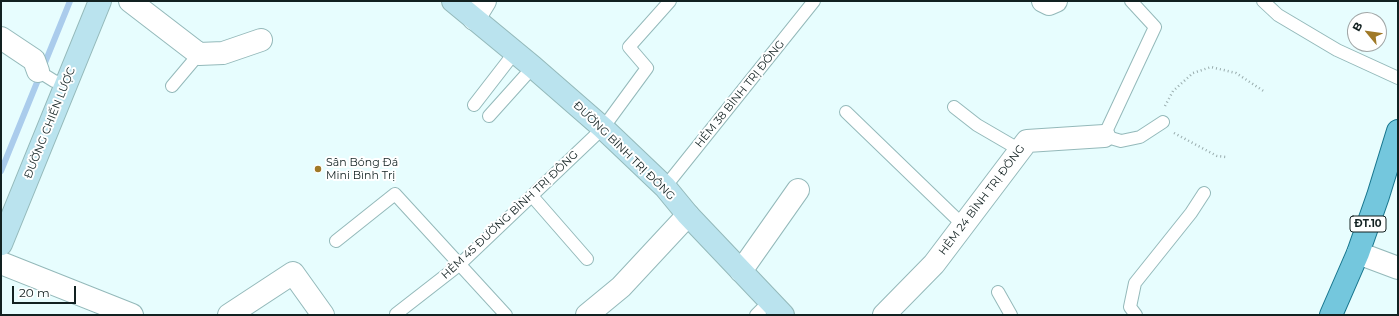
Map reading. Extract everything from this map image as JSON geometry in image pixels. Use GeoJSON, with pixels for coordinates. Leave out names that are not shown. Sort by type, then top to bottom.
{"type":"FeatureCollection","features":[{"type":"Feature","properties":{"kind":"main road","name":"ĐT.10"},"geometry":{"type":"LineString","coordinates":[[1331,315],[1358,253],[1398,132]]}},
{"type":"Feature","properties":{"kind":"street","name":"ĐƯỜNG CHIẾN LƯỢC"},"geometry":{"type":"LineString","coordinates":[[1,244],[53,79],[100,1]]}},
{"type":"Feature","properties":{"kind":"street"},"geometry":{"type":"LineString","coordinates":[[130,1],[199,54],[223,53],[261,40]]}},
{"type":"Feature","properties":{"kind":"street","name":"ĐƯỜNG BÌNH TRỊ ĐÔNG"},"geometry":{"type":"LineString","coordinates":[[453,1],[479,10],[515,52],[603,128],[665,187],[688,215],[741,271],[770,310]]}},
{"type":"Feature","properties":{"kind":"street"},"geometry":{"type":"LineString","coordinates":[[1043,1],[1049,4],[1056,1]]}},
{"type":"Feature","properties":{"kind":"street"},"geometry":{"type":"LineString","coordinates":[[1,38],[34,60],[53,79]]}},
{"type":"Feature","properties":{"kind":"street","name":"HẺM 24 BÌNH TRỊ ĐÔNG"},"geometry":{"type":"LineString","coordinates":[[884,315],[934,264],[1027,141],[1104,136]]}},
{"type":"Feature","properties":{"kind":"street"},"geometry":{"type":"LineString","coordinates":[[741,271],[798,190]]}},
{"type":"Feature","properties":{"kind":"street"},"geometry":{"type":"LineString","coordinates":[[587,315],[621,286],[688,215]]}},
{"type":"Feature","properties":{"kind":"street"},"geometry":{"type":"LineString","coordinates":[[1358,253],[1398,268]]}},
{"type":"Feature","properties":{"kind":"street"},"geometry":{"type":"LineString","coordinates":[[1,263],[132,315]]}},
{"type":"Feature","properties":{"kind":"street"},"geometry":{"type":"LineString","coordinates":[[230,315],[293,273],[323,315]]}},
{"type":"Feature","properties":{"kind":"lane","name":"HẺM 45 ĐƯỜNG BÌNH TRỊ ĐÔNG"},"geometry":{"type":"LineString","coordinates":[[396,314],[459,265],[603,128],[647,68],[629,47],[670,1]]}},
{"type":"Feature","properties":{"kind":"lane","name":"HẺM 38 BÌNH TRỊ ĐÔNG"},"geometry":{"type":"LineString","coordinates":[[665,187],[814,1]]}},
{"type":"Feature","properties":{"kind":"lane"},"geometry":{"type":"LineString","coordinates":[[1132,1],[1155,27],[1104,136],[1121,141],[1140,137],[1163,122]]}},
{"type":"Feature","properties":{"kind":"lane"},"geometry":{"type":"LineString","coordinates":[[1263,1],[1278,15],[1337,50],[1398,78]]}},
{"type":"Feature","properties":{"kind":"lane"},"geometry":{"type":"LineString","coordinates":[[474,105],[515,52]]}},
{"type":"Feature","properties":{"kind":"lane"},"geometry":{"type":"LineString","coordinates":[[172,86],[199,54]]}},
{"type":"Feature","properties":{"kind":"lane"},"geometry":{"type":"LineString","coordinates":[[489,116],[533,67]]}},
{"type":"Feature","properties":{"kind":"lane"},"geometry":{"type":"LineString","coordinates":[[954,107],[977,125],[1020,150]]}},
{"type":"Feature","properties":{"kind":"lane"},"geometry":{"type":"LineString","coordinates":[[846,112],[963,225]]}},
{"type":"Feature","properties":{"kind":"lane"},"geometry":{"type":"LineString","coordinates":[[1136,315],[1130,307],[1135,283],[1191,213],[1204,193]]}},
{"type":"Feature","properties":{"kind":"lane"},"geometry":{"type":"LineString","coordinates":[[336,241],[395,194],[506,315]]}},
{"type":"Feature","properties":{"kind":"lane"},"geometry":{"type":"LineString","coordinates":[[532,196],[587,259]]}},
{"type":"Feature","properties":{"kind":"lane"},"geometry":{"type":"LineString","coordinates":[[998,292],[1011,315]]}},
{"type":"Feature","properties":{"kind":"path"},"geometry":{"type":"LineString","coordinates":[[1226,157],[1217,156],[1174,134],[1158,118],[1173,91],[1194,73],[1211,67],[1236,73],[1265,92]]}},
{"type":"Feature","properties":{"kind":"waterway"},"geometry":{"type":"LineString","coordinates":[[1,171],[70,1]]}},
{"type":"Feature","properties":{"kind":"place","name":"Sân Bóng Đá Mini Bình Trị"},"geometry":{"type":"Point","coordinates":[318,169]}}]}
